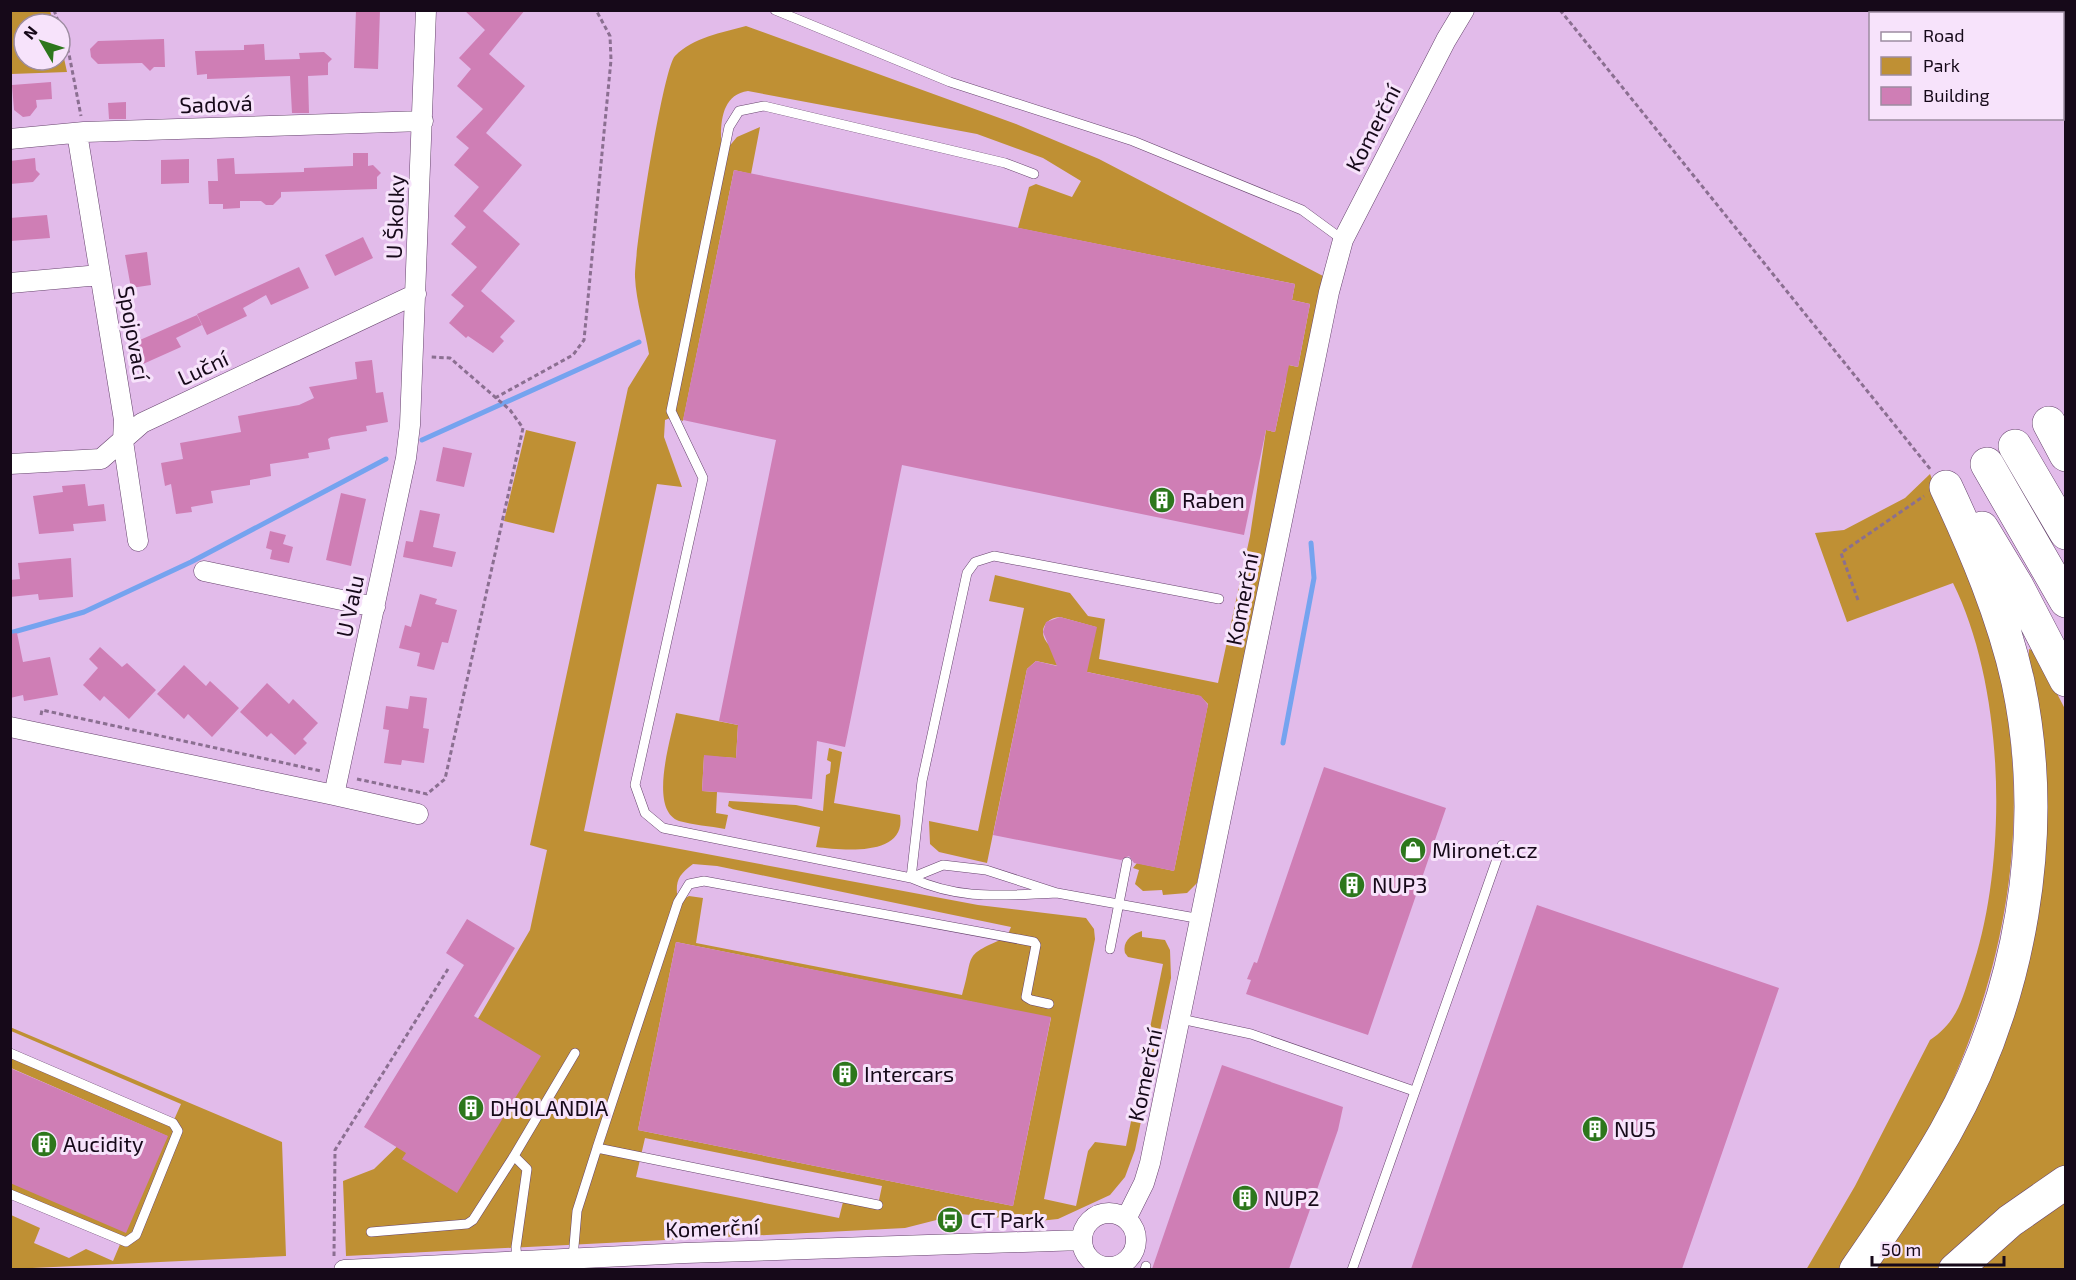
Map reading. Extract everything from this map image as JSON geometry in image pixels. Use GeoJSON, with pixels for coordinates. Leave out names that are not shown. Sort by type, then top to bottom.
{"type":"FeatureCollection","features":[{"type":"Feature","properties":{"kind":"highway"},"geometry":{"type":"LineString","coordinates":[[2057,436],[2066,455]]}},
{"type":"Feature","properties":{"kind":"highway"},"geometry":{"type":"LineString","coordinates":[[2015,446],[2066,533]]}},
{"type":"Feature","properties":{"kind":"highway"},"geometry":{"type":"LineString","coordinates":[[1987,464],[2066,601]]}},
{"type":"Feature","properties":{"kind":"highway"},"geometry":{"type":"LineString","coordinates":[[1944,481],[2017,586],[2066,680]]}},
{"type":"Feature","properties":{"kind":"highway"},"geometry":{"type":"LineString","coordinates":[[1856,1269],[1899,1208],[1946,1132],[1973,1076],[2006,984],[2025,892],[2031,780],[2018,681],[1994,602],[1944,481]]}},
{"type":"Feature","properties":{"kind":"highway"},"geometry":{"type":"LineString","coordinates":[[1955,1269],[2010,1221],[2066,1182]]}},
{"type":"Feature","properties":{"kind":"street","name":"U Školky"},"geometry":{"type":"LineString","coordinates":[[410,425],[415,356],[426,10]]}},
{"type":"Feature","properties":{"kind":"street","name":"Komerční"},"geometry":{"type":"LineString","coordinates":[[1126,1219],[1144,1183],[1150,1163],[1202,919],[1329,292],[1343,240],[1446,40],[1464,10]]}},
{"type":"Feature","properties":{"kind":"street","name":"Sadová"},"geometry":{"type":"LineString","coordinates":[[10,139],[80,132],[423,122]]}},
{"type":"Feature","properties":{"kind":"street","name":"Spojovací"},"geometry":{"type":"LineString","coordinates":[[80,132],[100,275],[124,420],[123,441],[138,541]]}},
{"type":"Feature","properties":{"kind":"street"},"geometry":{"type":"LineString","coordinates":[[10,283],[100,275]]}},
{"type":"Feature","properties":{"kind":"street","name":"Luční"},"geometry":{"type":"LineString","coordinates":[[10,464],[101,459],[142,423],[416,294]]}},
{"type":"Feature","properties":{"kind":"street","name":"U Valu"},"geometry":{"type":"LineString","coordinates":[[334,795],[406,458],[410,425]]}},
{"type":"Feature","properties":{"kind":"street"},"geometry":{"type":"LineString","coordinates":[[204,571],[375,607]]}},
{"type":"Feature","properties":{"kind":"street"},"geometry":{"type":"LineString","coordinates":[[10,727],[418,814]]}},
{"type":"Feature","properties":{"kind":"street"},"geometry":{"type":"LineString","coordinates":[[1110,1213],[1126,1219],[1135,1234],[1136,1242],[1129,1258],[1114,1268],[1092,1260],[1087,1255],[1082,1240],[1084,1232],[1094,1218],[1110,1213]]}},
{"type":"Feature","properties":{"kind":"street","name":"Komerční"},"geometry":{"type":"LineString","coordinates":[[339,1265],[517,1261],[1082,1240]]}},
{"type":"Feature","properties":{"kind":"lane"},"geometry":{"type":"LineString","coordinates":[[775,10],[950,82],[1133,141],[1302,210],[1343,240]]}},
{"type":"Feature","properties":{"kind":"lane"},"geometry":{"type":"LineString","coordinates":[[1034,174],[1005,164],[764,106],[740,111],[729,127],[670,411],[703,478],[635,785],[645,813],[663,828],[911,878],[936,889],[980,896],[1057,893]]}},
{"type":"Feature","properties":{"kind":"lane"},"geometry":{"type":"LineString","coordinates":[[911,878],[922,781],[967,573],[975,562],[994,556],[1219,599]]}},
{"type":"Feature","properties":{"kind":"lane"},"geometry":{"type":"LineString","coordinates":[[1352,1269],[1502,845]]}},
{"type":"Feature","properties":{"kind":"lane"},"geometry":{"type":"LineString","coordinates":[[1110,949],[1127,862]]}},
{"type":"Feature","properties":{"kind":"lane"},"geometry":{"type":"LineString","coordinates":[[911,878],[943,865],[986,870],[1057,893],[1202,919]]}},
{"type":"Feature","properties":{"kind":"lane"},"geometry":{"type":"LineString","coordinates":[[573,1258],[576,1211],[678,902],[689,884],[704,880],[1034,942],[1036,945],[1026,997],[1049,1004]]}},
{"type":"Feature","properties":{"kind":"lane"},"geometry":{"type":"LineString","coordinates":[[1181,1019],[1251,1034],[1414,1091]]}},
{"type":"Feature","properties":{"kind":"lane"},"geometry":{"type":"LineString","coordinates":[[10,1053],[172,1123],[178,1131],[136,1235],[126,1242],[10,1194]]}},
{"type":"Feature","properties":{"kind":"lane"},"geometry":{"type":"LineString","coordinates":[[370,1232],[467,1224],[473,1220],[575,1053]]}},
{"type":"Feature","properties":{"kind":"lane"},"geometry":{"type":"LineString","coordinates":[[597,1148],[878,1205]]}},
{"type":"Feature","properties":{"kind":"lane"},"geometry":{"type":"LineString","coordinates":[[514,1156],[527,1169],[516,1247],[517,1261]]}},
{"type":"Feature","properties":{"kind":"path"},"geometry":{"type":"LineString","coordinates":[[497,399],[573,355],[584,340],[611,53],[607,28],[596,10]]}},
{"type":"Feature","properties":{"kind":"path"},"geometry":{"type":"LineString","coordinates":[[1560,10],[1944,481]]}},
{"type":"Feature","properties":{"kind":"path"},"geometry":{"type":"LineString","coordinates":[[72,67],[80,132]]}},
{"type":"Feature","properties":{"kind":"path"},"geometry":{"type":"LineString","coordinates":[[39,722],[42,710],[427,794],[445,779],[523,428],[510,410],[450,358],[415,356]]}},
{"type":"Feature","properties":{"kind":"path"},"geometry":{"type":"LineString","coordinates":[[339,1265],[335,1150],[448,969]]}},
{"type":"Feature","properties":{"kind":"green space"},"geometry":{"type":"Polygon","coordinates":[[[10,11],[50,11],[12,12],[12,72],[67,72],[11,74],[10,11]]]}},
{"type":"Feature","properties":{"kind":"green space"},"geometry":{"type":"Polygon","coordinates":[[[746,26],[1016,124],[1099,159],[1323,276],[1197,883],[1187,893],[1163,895],[1162,890],[1143,891],[1135,884],[1139,870],[1133,868],[1137,863],[1174,871],[1208,704],[1200,696],[1036,661],[1027,669],[987,863],[939,852],[930,844],[929,821],[978,831],[1024,608],[989,601],[995,575],[1070,593],[1088,616],[1105,619],[1099,659],[1218,683],[1250,536],[1266,430],[1275,432],[1286,380],[1279,363],[1298,367],[1310,304],[1292,300],[1295,284],[1018,228],[1029,187],[1036,184],[1072,197],[1081,181],[1043,158],[977,134],[748,91],[731,99],[723,116],[722,155],[737,137],[760,127],[751,174],[734,170],[683,421],[673,417],[665,420],[664,437],[682,487],[657,484],[584,831],[978,905],[1086,918],[1094,929],[1095,939],[1044,1199],[1076,1206],[1088,1151],[1095,1142],[1126,1146],[1163,964],[1128,957],[1124,949],[1126,942],[1131,936],[1142,931],[1142,937],[1165,940],[1170,950],[1171,978],[1135,1150],[1125,1177],[1110,1195],[1058,1219],[1039,1221],[960,1214],[905,1228],[346,1256],[343,1181],[374,1169],[411,1133],[530,930],[547,850],[530,845],[628,388],[649,354],[635,277],[644,200],[664,92],[675,56],[682,50],[699,40],[746,26]],[[1060,617],[1046,623],[1043,632],[1050,646],[1092,648],[1096,627],[1060,617]],[[693,864],[678,880],[677,895],[678,902],[689,896],[703,898],[696,943],[962,995],[972,957],[982,948],[1007,937],[1011,927],[717,866],[693,864]],[[676,942],[638,1130],[1013,1206],[1051,1018],[676,942]],[[645,1138],[636,1177],[839,1218],[844,1198],[878,1205],[882,1186],[645,1138]]]}},
{"type":"Feature","properties":{"kind":"green space"},"geometry":{"type":"Polygon","coordinates":[[[526,430],[576,442],[554,533],[504,521],[526,430]]]}},
{"type":"Feature","properties":{"kind":"green space"},"geometry":{"type":"Polygon","coordinates":[[[1930,474],[1969,571],[1986,621],[1999,671],[2010,731],[2014,791],[2012,851],[2005,910],[1992,969],[1974,1026],[1952,1082],[1926,1136],[1895,1187],[1839,1269],[1806,1270],[1855,1186],[1930,1040],[1947,1026],[1957,1010],[1968,982],[1983,928],[1992,879],[1996,828],[1996,775],[1992,723],[1983,672],[1970,625],[1953,583],[1847,622],[1815,533],[1844,530],[1905,498],[1930,474]]]}},
{"type":"Feature","properties":{"kind":"green space"},"geometry":{"type":"Polygon","coordinates":[[[2029,649],[2035,651],[2065,709],[2065,1170],[1970,1239],[1938,1269],[1872,1270],[2012,1007],[2029,649]]]}},
{"type":"Feature","properties":{"kind":"green space"},"geometry":{"type":"Polygon","coordinates":[[[676,713],[738,725],[736,758],[704,756],[702,791],[717,792],[716,813],[728,815],[725,829],[679,821],[670,814],[665,803],[664,772],[676,713]]]}},
{"type":"Feature","properties":{"kind":"green space"},"geometry":{"type":"Polygon","coordinates":[[[829,748],[842,752],[834,803],[900,815],[899,829],[893,839],[883,845],[855,850],[816,847],[820,827],[733,809],[728,806],[729,801],[796,805],[823,811],[826,775],[830,773],[831,762],[827,760],[829,748]]]}},
{"type":"Feature","properties":{"kind":"green space"},"geometry":{"type":"Polygon","coordinates":[[[10,1027],[282,1142],[286,1256],[11,1269],[11,1215],[40,1228],[34,1243],[69,1258],[86,1249],[113,1261],[121,1242],[11,1194],[11,1183],[167,1136],[11,1068],[11,1053],[173,1122],[181,1104],[11,1031],[10,1027]]]}},
{"type":"Feature","properties":{"kind":"green space"},"geometry":{"type":"Polygon","coordinates":[[[2065,1194],[2065,1269],[1970,1270],[2065,1194]]]}},
{"type":"Feature","properties":{"kind":"building"},"geometry":{"type":"Polygon","coordinates":[[[356,10],[380,10],[378,69],[354,68],[356,10]]]}},
{"type":"Feature","properties":{"kind":"building"},"geometry":{"type":"Polygon","coordinates":[[[464,10],[525,10],[489,54],[525,86],[486,133],[522,165],[483,211],[520,244],[481,291],[515,321],[500,337],[504,341],[493,353],[468,336],[466,338],[449,323],[464,306],[451,295],[477,267],[451,244],[466,227],[454,216],[479,187],[454,165],[469,148],[456,137],[483,109],[457,86],[471,69],[459,58],[485,30],[464,10]]]}},
{"type":"Feature","properties":{"kind":"building"},"geometry":{"type":"Polygon","coordinates":[[[164,39],[165,67],[154,67],[150,71],[142,63],[98,64],[91,57],[90,49],[98,41],[164,39]]]}},
{"type":"Feature","properties":{"kind":"building"},"geometry":{"type":"Polygon","coordinates":[[[264,44],[265,60],[300,59],[299,53],[324,52],[332,59],[328,63],[328,75],[308,76],[309,113],[292,113],[290,76],[207,79],[207,74],[197,75],[195,51],[244,50],[244,45],[264,44]]]}},
{"type":"Feature","properties":{"kind":"building"},"geometry":{"type":"Polygon","coordinates":[[[51,82],[52,99],[36,100],[37,107],[30,116],[23,117],[14,110],[12,85],[51,82]]]}},
{"type":"Feature","properties":{"kind":"building"},"geometry":{"type":"Polygon","coordinates":[[[126,102],[126,119],[109,119],[108,103],[126,102]]]}},
{"type":"Feature","properties":{"kind":"building"},"geometry":{"type":"Polygon","coordinates":[[[353,153],[368,153],[368,166],[373,165],[381,173],[377,177],[377,189],[281,192],[281,197],[273,205],[266,205],[261,201],[240,201],[240,208],[223,209],[223,204],[209,204],[208,181],[218,181],[217,159],[234,158],[235,174],[304,172],[304,168],[353,166],[353,153]]]}},
{"type":"Feature","properties":{"kind":"building"},"geometry":{"type":"Polygon","coordinates":[[[35,158],[36,170],[40,174],[33,182],[10,184],[10,161],[35,158]]]}},
{"type":"Feature","properties":{"kind":"building"},"geometry":{"type":"Polygon","coordinates":[[[189,159],[189,183],[161,184],[161,160],[189,159]]]}},
{"type":"Feature","properties":{"kind":"building","name":"Raben"},"geometry":{"type":"Polygon","coordinates":[[[734,170],[1295,284],[1292,300],[1310,304],[1298,367],[1289,365],[1275,432],[1266,430],[1244,535],[902,465],[845,747],[817,741],[812,799],[702,791],[704,755],[736,758],[738,725],[719,721],[776,440],[683,420],[734,170]]]}},
{"type":"Feature","properties":{"kind":"building"},"geometry":{"type":"Polygon","coordinates":[[[47,215],[50,238],[10,241],[10,218],[47,215]]]}},
{"type":"Feature","properties":{"kind":"building"},"geometry":{"type":"Polygon","coordinates":[[[363,237],[373,258],[335,276],[325,255],[363,237]]]}},
{"type":"Feature","properties":{"kind":"building"},"geometry":{"type":"Polygon","coordinates":[[[147,252],[151,285],[131,288],[125,255],[147,252]]]}},
{"type":"Feature","properties":{"kind":"building"},"geometry":{"type":"Polygon","coordinates":[[[299,267],[309,288],[271,305],[266,295],[243,308],[247,316],[207,335],[197,314],[299,267]]]}},
{"type":"Feature","properties":{"kind":"building"},"geometry":{"type":"Polygon","coordinates":[[[197,315],[202,325],[176,338],[181,347],[143,364],[133,343],[197,315]]]}},
{"type":"Feature","properties":{"kind":"building"},"geometry":{"type":"Polygon","coordinates":[[[372,360],[376,393],[383,392],[388,422],[366,426],[367,431],[331,437],[328,439],[330,449],[308,453],[309,458],[270,464],[271,476],[250,480],[250,485],[211,491],[213,503],[191,507],[192,512],[176,514],[171,484],[165,486],[161,463],[183,459],[180,443],[241,432],[238,416],[299,405],[314,398],[309,387],[357,379],[355,362],[372,360]]]}},
{"type":"Feature","properties":{"kind":"building"},"geometry":{"type":"Polygon","coordinates":[[[443,447],[472,453],[464,487],[436,481],[443,447]]]}},
{"type":"Feature","properties":{"kind":"building"},"geometry":{"type":"Polygon","coordinates":[[[85,484],[88,506],[104,504],[106,521],[73,524],[74,531],[39,534],[33,496],[63,492],[62,486],[85,484]]]}},
{"type":"Feature","properties":{"kind":"building"},"geometry":{"type":"Polygon","coordinates":[[[341,493],[366,499],[351,566],[326,560],[341,493]]]}},
{"type":"Feature","properties":{"kind":"building"},"geometry":{"type":"Polygon","coordinates":[[[420,510],[440,514],[433,547],[456,552],[452,567],[403,557],[406,541],[413,542],[420,510]]]}},
{"type":"Feature","properties":{"kind":"building"},"geometry":{"type":"Polygon","coordinates":[[[270,531],[286,535],[283,544],[293,547],[289,563],[270,559],[272,550],[266,548],[270,531]]]}},
{"type":"Feature","properties":{"kind":"building"},"geometry":{"type":"Polygon","coordinates":[[[71,558],[73,597],[39,600],[38,594],[10,597],[10,580],[20,579],[18,563],[71,558]]]}},
{"type":"Feature","properties":{"kind":"building"},"geometry":{"type":"Polygon","coordinates":[[[420,594],[437,599],[435,604],[457,610],[448,643],[442,642],[434,670],[417,666],[420,653],[399,648],[405,625],[411,627],[420,594]]]}},
{"type":"Feature","properties":{"kind":"building"},"geometry":{"type":"Polygon","coordinates":[[[1060,617],[1097,627],[1087,672],[1201,696],[1208,705],[1174,871],[1134,863],[1129,856],[1121,860],[993,835],[1027,669],[1036,661],[1057,666],[1043,632],[1046,622],[1060,617]]]}},
{"type":"Feature","properties":{"kind":"building"},"geometry":{"type":"Polygon","coordinates":[[[17,633],[23,662],[50,657],[58,695],[24,701],[23,695],[10,698],[10,634],[17,633]]]}},
{"type":"Feature","properties":{"kind":"building"},"geometry":{"type":"Polygon","coordinates":[[[100,647],[122,667],[127,663],[156,690],[129,719],[104,696],[100,701],[83,685],[98,668],[89,659],[100,647]]]}},
{"type":"Feature","properties":{"kind":"building"},"geometry":{"type":"Polygon","coordinates":[[[184,665],[206,686],[210,681],[239,708],[212,737],[188,714],[184,719],[157,694],[184,665]]]}},
{"type":"Feature","properties":{"kind":"building"},"geometry":{"type":"Polygon","coordinates":[[[267,683],[289,704],[293,699],[318,723],[303,739],[307,743],[295,755],[271,733],[267,737],[240,712],[267,683]]]}},
{"type":"Feature","properties":{"kind":"building"},"geometry":{"type":"Polygon","coordinates":[[[410,696],[427,698],[423,728],[429,729],[424,763],[402,760],[401,765],[384,763],[389,730],[383,729],[386,706],[408,709],[410,696]]]}},
{"type":"Feature","properties":{"kind":"building","name":"NUP3"},"geometry":{"type":"Polygon","coordinates":[[[1324,767],[1446,808],[1368,1035],[1246,994],[1251,980],[1247,979],[1254,962],[1257,963],[1324,767]]]}},
{"type":"Feature","properties":{"kind":"building","name":"NU5"},"geometry":{"type":"Polygon","coordinates":[[[1537,905],[1779,988],[1682,1269],[1411,1269],[1537,905]]]}},
{"type":"Feature","properties":{"kind":"building"},"geometry":{"type":"Polygon","coordinates":[[[467,919],[515,948],[474,1016],[541,1056],[457,1193],[402,1159],[406,1153],[364,1127],[464,965],[446,953],[467,919]]]}},
{"type":"Feature","properties":{"kind":"building","name":"Intercars"},"geometry":{"type":"Polygon","coordinates":[[[676,942],[1051,1017],[1013,1206],[638,1130],[676,942]]]}},
{"type":"Feature","properties":{"kind":"building","name":"NUP2"},"geometry":{"type":"Polygon","coordinates":[[[1222,1065],[1343,1107],[1338,1130],[1289,1269],[1152,1269],[1222,1065]]]}},
{"type":"Feature","properties":{"kind":"building"},"geometry":{"type":"Polygon","coordinates":[[[10,1068],[168,1136],[126,1233],[10,1183],[10,1068]]]}},
{"type":"Feature","properties":{"kind":"waterway"},"geometry":{"type":"LineString","coordinates":[[422,440],[639,342]]}},
{"type":"Feature","properties":{"kind":"waterway"},"geometry":{"type":"LineString","coordinates":[[10,633],[84,612],[191,562],[386,459]]}},
{"type":"Feature","properties":{"kind":"waterway"},"geometry":{"type":"LineString","coordinates":[[1283,743],[1314,578],[1311,543]]}},
{"type":"Feature","properties":{"kind":"place","name":"Raben"},"geometry":{"type":"Point","coordinates":[1162,500]}},
{"type":"Feature","properties":{"kind":"place","name":"Mironet.cz"},"geometry":{"type":"Point","coordinates":[1413,850]}},
{"type":"Feature","properties":{"kind":"place","name":"NUP3"},"geometry":{"type":"Point","coordinates":[1352,885]}},
{"type":"Feature","properties":{"kind":"place","name":"Intercars"},"geometry":{"type":"Point","coordinates":[845,1074]}},
{"type":"Feature","properties":{"kind":"place","name":"DHOLANDIA"},"geometry":{"type":"Point","coordinates":[471,1108]}},
{"type":"Feature","properties":{"kind":"place","name":"NU5"},"geometry":{"type":"Point","coordinates":[1595,1129]}},
{"type":"Feature","properties":{"kind":"place","name":"Aucidity"},"geometry":{"type":"Point","coordinates":[44,1144]}},
{"type":"Feature","properties":{"kind":"place","name":"NUP2"},"geometry":{"type":"Point","coordinates":[1245,1198]}},
{"type":"Feature","properties":{"kind":"place","name":"CT Park"},"geometry":{"type":"Point","coordinates":[950,1220]}}]}
